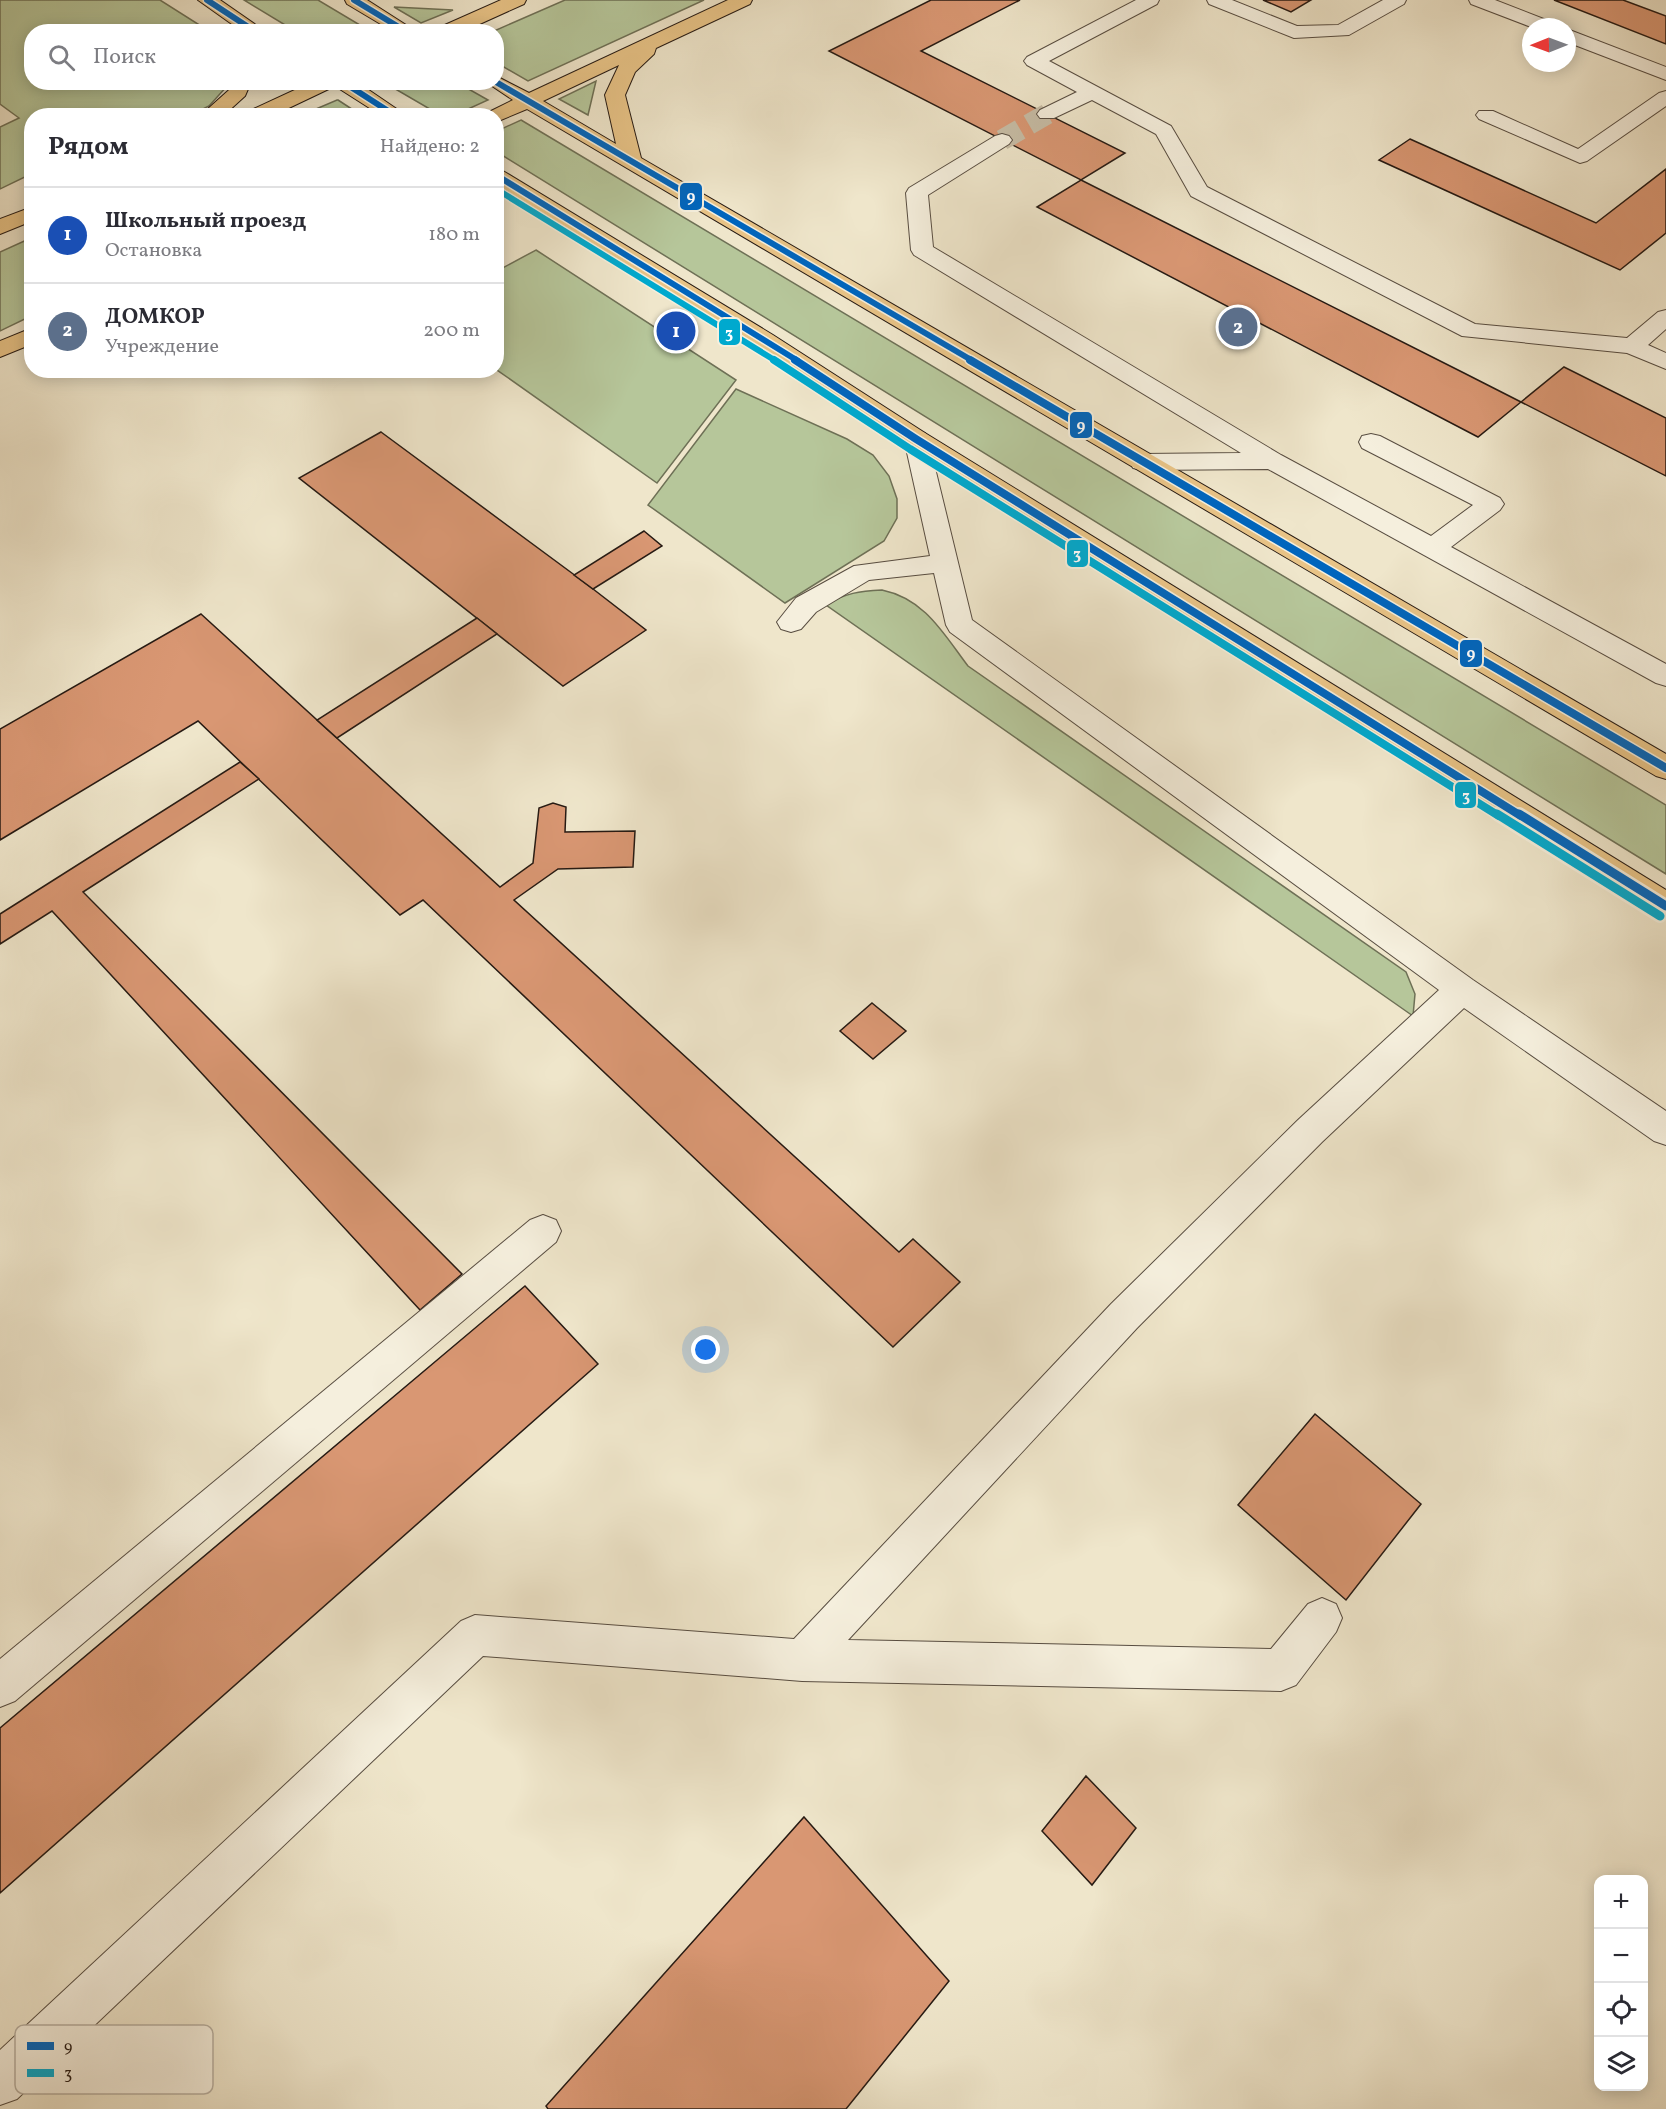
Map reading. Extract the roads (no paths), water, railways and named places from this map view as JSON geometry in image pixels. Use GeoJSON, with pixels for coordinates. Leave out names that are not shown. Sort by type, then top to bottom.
{"type":"FeatureCollection","features":[{"type":"Feature","properties":{"kind":"main road"},"geometry":{"type":"LineString","coordinates":[[207,0],[244,24]]}},
{"type":"Feature","properties":{"kind":"main road"},"geometry":{"type":"LineString","coordinates":[[354,0],[394,24]]}},
{"type":"Feature","properties":{"kind":"main road"},"geometry":{"type":"LineString","coordinates":[[464,24],[517,0]]}},
{"type":"Feature","properties":{"kind":"main road"},"geometry":{"type":"LineString","coordinates":[[504,112],[743,0]]}},
{"type":"Feature","properties":{"kind":"main road"},"geometry":{"type":"LineString","coordinates":[[227,13],[233,24]]}},
{"type":"Feature","properties":{"kind":"main road"},"geometry":{"type":"LineString","coordinates":[[631,160],[615,95],[626,70],[658,40]]}},
{"type":"Feature","properties":{"kind":"main road"},"geometry":{"type":"LineString","coordinates":[[504,87],[1666,768]]}},
{"type":"Feature","properties":{"kind":"main road"},"geometry":{"type":"LineString","coordinates":[[220,108],[239,90]]}},
{"type":"Feature","properties":{"kind":"main road"},"geometry":{"type":"LineString","coordinates":[[272,108],[311,90]]}},
{"type":"Feature","properties":{"kind":"main road"},"geometry":{"type":"LineString","coordinates":[[355,90],[384,108]]}},
{"type":"Feature","properties":{"kind":"main road"},"geometry":{"type":"LineString","coordinates":[[504,180],[765,340],[916,439],[1666,906]]}},
{"type":"Feature","properties":{"kind":"main road"},"geometry":{"type":"LineString","coordinates":[[504,204],[562,214]]}},
{"type":"Feature","properties":{"kind":"main road"},"geometry":{"type":"LineString","coordinates":[[0,227],[24,216]]}},
{"type":"Feature","properties":{"kind":"main road"},"geometry":{"type":"LineString","coordinates":[[0,350],[24,339]]}},
{"type":"Feature","properties":{"kind":"street"},"geometry":{"type":"LineString","coordinates":[[1150,0],[1034,61],[1164,130],[1199,190],[1470,331],[1632,346],[1666,362]]}},
{"type":"Feature","properties":{"kind":"street"},"geometry":{"type":"LineString","coordinates":[[1216,0],[1294,32],[1342,32],[1397,0]]}},
{"type":"Feature","properties":{"kind":"street"},"geometry":{"type":"LineString","coordinates":[[1478,0],[1524,18]]}},
{"type":"Feature","properties":{"kind":"street"},"geometry":{"type":"LineString","coordinates":[[1576,39],[1666,74]]}},
{"type":"Feature","properties":{"kind":"street"},"geometry":{"type":"LineString","coordinates":[[1047,114],[1091,93]]}},
{"type":"Feature","properties":{"kind":"street"},"geometry":{"type":"LineString","coordinates":[[1486,116],[1580,157],[1666,97]]}},
{"type":"Feature","properties":{"kind":"street"},"geometry":{"type":"LineString","coordinates":[[1644,113],[1666,123]]}},
{"type":"Feature","properties":{"kind":"street"},"geometry":{"type":"LineString","coordinates":[[1002,140],[917,193],[922,250],[1272,461],[1666,676]]}},
{"type":"Feature","properties":{"kind":"street"},"geometry":{"type":"LineString","coordinates":[[1632,346],[1666,317]]}},
{"type":"Feature","properties":{"kind":"street"},"geometry":{"type":"LineString","coordinates":[[916,439],[960,625],[1462,989],[1666,1130]]}},
{"type":"Feature","properties":{"kind":"street"},"geometry":{"type":"LineString","coordinates":[[1371,442],[1491,504],[1432,549]]}},
{"type":"Feature","properties":{"kind":"street"},"geometry":{"type":"LineString","coordinates":[[1142,462],[1272,461]]}},
{"type":"Feature","properties":{"kind":"street"},"geometry":{"type":"LineString","coordinates":[[791,622],[806,605],[863,572],[945,563]]}},
{"type":"Feature","properties":{"kind":"street"},"geometry":{"type":"LineString","coordinates":[[802,1660],[1124,1316],[1310,1131],[1462,989]]}},
{"type":"Feature","properties":{"kind":"street"},"geometry":{"type":"LineString","coordinates":[[0,1686],[543,1231]]}},
{"type":"Feature","properties":{"kind":"street"},"geometry":{"type":"LineString","coordinates":[[61,2025],[475,1635],[802,1660],[1281,1670],[1322,1618]]}},
{"type":"Feature","properties":{"kind":"street"},"geometry":{"type":"LineString","coordinates":[[0,2082],[15,2068]]}},
{"type":"Feature","properties":{"kind":"tunnel"},"geometry":{"type":"LineString","coordinates":[[1002,140],[1047,114]]}},
{"type":"Feature","properties":{"kind":"place","name":"ДОМКОР"},"geometry":{"type":"Point","coordinates":[1238,327]}},
{"type":"Feature","properties":{"kind":"place","name":"Школьный проезд"},"geometry":{"type":"Point","coordinates":[676,331]}}]}
